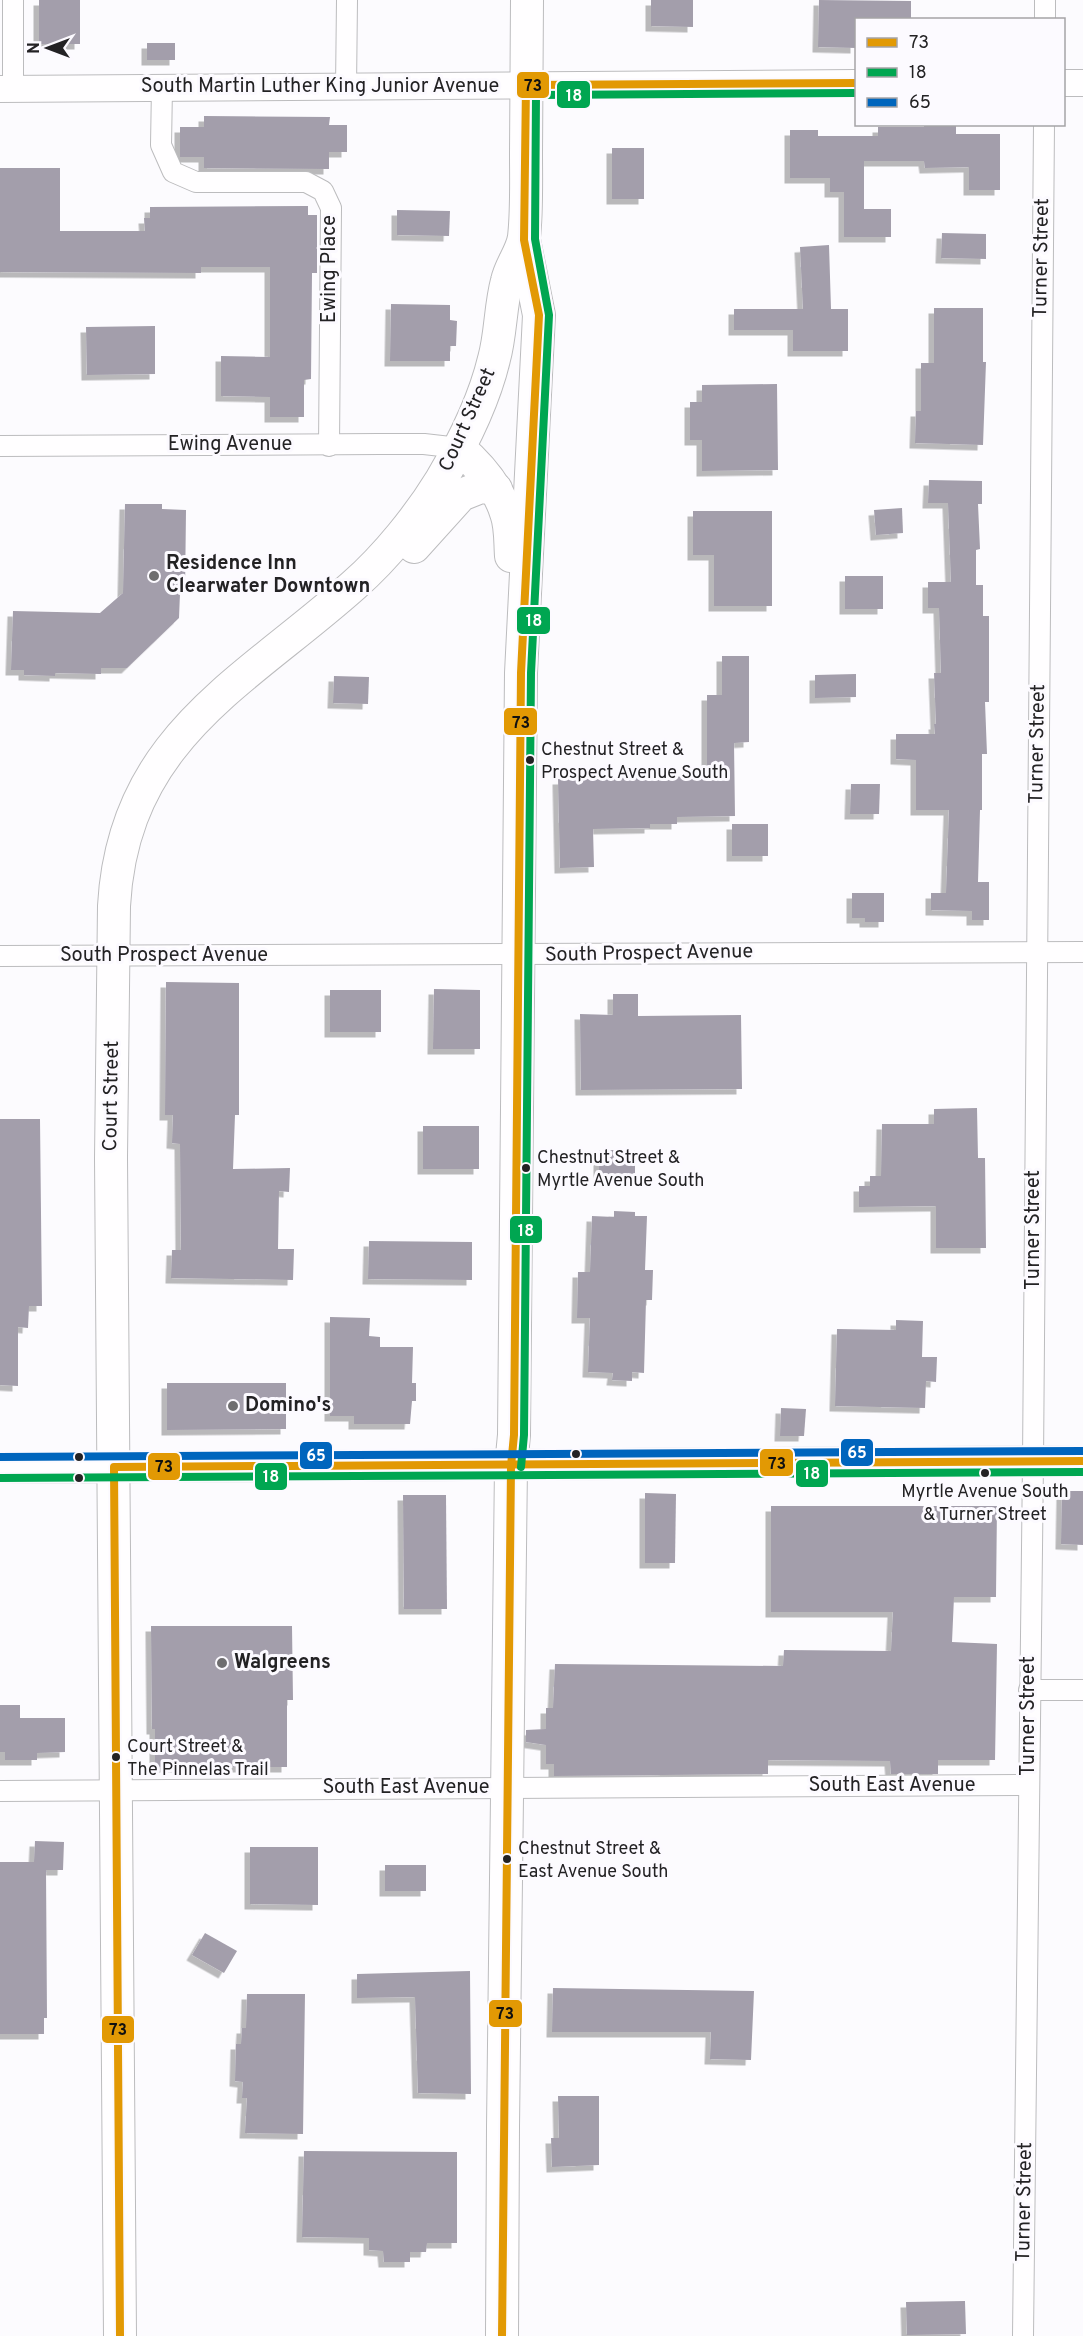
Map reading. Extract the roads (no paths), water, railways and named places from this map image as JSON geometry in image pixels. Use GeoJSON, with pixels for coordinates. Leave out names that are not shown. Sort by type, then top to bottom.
{"type":"FeatureCollection","features":[{"type":"Feature","properties":{"kind":"main road","name":"Court Street"},"geometry":{"type":"LineString","coordinates":[[120,2336],[111,1180],[114,899],[121,849],[129,824],[153,771],[197,716],[356,584],[420,510],[440,482],[459,448],[480,402],[494,359],[507,280],[524,240],[527,0]]}},
{"type":"Feature","properties":{"kind":"main road"},"geometry":{"type":"LineString","coordinates":[[502,2336],[521,674],[539,315],[524,240]]}},
{"type":"Feature","properties":{"kind":"main road"},"geometry":{"type":"LineString","coordinates":[[459,448],[474,461],[496,489],[507,515],[521,674]]}},
{"type":"Feature","properties":{"kind":"main road"},"geometry":{"type":"LineString","coordinates":[[356,584],[393,567],[422,540],[461,495],[481,487],[496,489]]}},
{"type":"Feature","properties":{"kind":"main road"},"geometry":{"type":"LineString","coordinates":[[0,1468],[1083,1461]]}},
{"type":"Feature","properties":{"kind":"street"},"geometry":{"type":"LineString","coordinates":[[6,89],[13,0]]}},
{"type":"Feature","properties":{"kind":"street"},"geometry":{"type":"LineString","coordinates":[[346,87],[347,0]]}},
{"type":"Feature","properties":{"kind":"street"},"geometry":{"type":"LineString","coordinates":[[1045,0],[1045,18]]}},
{"type":"Feature","properties":{"kind":"street","name":"South Martin Luther King Junior Avenue"},"geometry":{"type":"LineString","coordinates":[[6,89],[855,83]]}},
{"type":"Feature","properties":{"kind":"street"},"geometry":{"type":"LineString","coordinates":[[1065,83],[1083,83]]}},
{"type":"Feature","properties":{"kind":"street","name":"Ewing Place"},"geometry":{"type":"LineString","coordinates":[[162,87],[161,145],[173,172],[196,183],[306,183],[323,191],[331,208],[329,446]]}},
{"type":"Feature","properties":{"kind":"street","name":"Turner Street"},"geometry":{"type":"LineString","coordinates":[[1023,2336],[1044,126]]}},
{"type":"Feature","properties":{"kind":"street","name":"Ewing Avenue"},"geometry":{"type":"LineString","coordinates":[[0,446],[424,444],[459,448]]}},
{"type":"Feature","properties":{"kind":"street","name":"South Prospect Avenue"},"geometry":{"type":"LineString","coordinates":[[0,956],[518,956],[1083,952]]}},
{"type":"Feature","properties":{"kind":"street"},"geometry":{"type":"LineString","coordinates":[[1029,1690],[1083,1690]]}},
{"type":"Feature","properties":{"kind":"street","name":"South East Avenue"},"geometry":{"type":"LineString","coordinates":[[0,1791],[1029,1785]]}},
{"type":"Feature","properties":{"kind":"place","name":"Residence Inn Clearwater Downtown"},"geometry":{"type":"Point","coordinates":[154,576]}},
{"type":"Feature","properties":{"kind":"place","name":"Chestnut Street & Prospect Avenue South"},"geometry":{"type":"Point","coordinates":[530,760]}},
{"type":"Feature","properties":{"kind":"place","name":"Chestnut Street & Myrtle Avenue South"},"geometry":{"type":"Point","coordinates":[526,1168]}},
{"type":"Feature","properties":{"kind":"place","name":"Domino's"},"geometry":{"type":"Point","coordinates":[233,1406]}},
{"type":"Feature","properties":{"kind":"place","name":"Myrtle Avenue South & Turner Street"},"geometry":{"type":"Point","coordinates":[985,1473]}},
{"type":"Feature","properties":{"kind":"place","name":"Walgreens"},"geometry":{"type":"Point","coordinates":[222,1663]}},
{"type":"Feature","properties":{"kind":"place","name":"Court Street & The Pinnelas Trail"},"geometry":{"type":"Point","coordinates":[116,1757]}},
{"type":"Feature","properties":{"kind":"place","name":"Chestnut Street & East Avenue South"},"geometry":{"type":"Point","coordinates":[507,1859]}}]}
